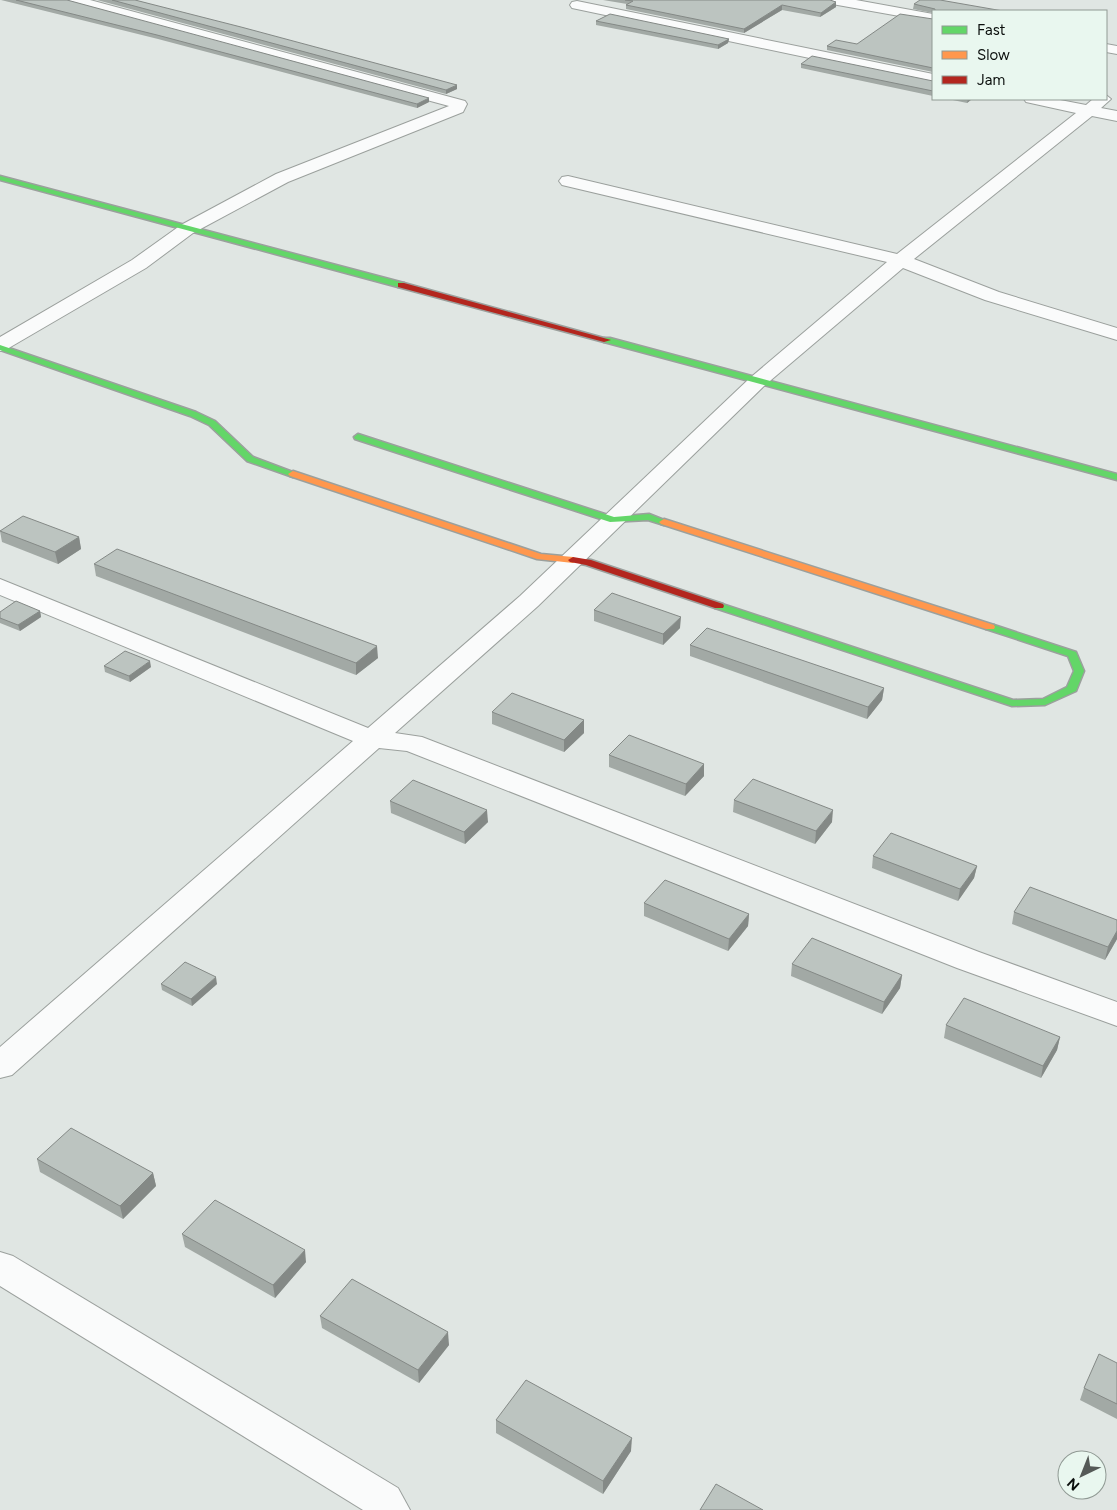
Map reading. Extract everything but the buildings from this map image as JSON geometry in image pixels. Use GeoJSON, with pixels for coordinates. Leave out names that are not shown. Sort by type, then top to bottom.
{"type":"FeatureCollection","features":[{"type":"Feature","properties":{"kind":"street"},"geometry":{"type":"LineString","coordinates":[[0,346],[139,264],[187,229],[282,178],[457,109],[459,104],[74,0]]}},
{"type":"Feature","properties":{"kind":"street"},"geometry":{"type":"LineString","coordinates":[[832,0],[932,18]]}},
{"type":"Feature","properties":{"kind":"street"},"geometry":{"type":"LineString","coordinates":[[577,5],[932,78]]}},
{"type":"Feature","properties":{"kind":"street"},"geometry":{"type":"LineString","coordinates":[[1107,96],[1117,88]]}},
{"type":"Feature","properties":{"kind":"street"},"geometry":{"type":"LineString","coordinates":[[1054,100],[1099,102],[1117,116]]}},
{"type":"Feature","properties":{"kind":"street"},"geometry":{"type":"LineString","coordinates":[[4,1057],[529,601],[757,382],[901,260],[1099,102]]}},
{"type":"Feature","properties":{"kind":"street"},"geometry":{"type":"LineString","coordinates":[[0,178],[1117,477]]}},
{"type":"Feature","properties":{"kind":"street"},"geometry":{"type":"LineString","coordinates":[[568,181],[901,260],[992,296],[1117,334]]}},
{"type":"Feature","properties":{"kind":"street"},"geometry":{"type":"LineString","coordinates":[[0,346],[193,414],[212,423],[250,460],[540,557],[588,562],[1012,704],[1045,702],[1072,689],[1079,671],[1072,654],[1063,651],[649,517],[613,520],[358,437]]}},
{"type":"Feature","properties":{"kind":"street"},"geometry":{"type":"LineString","coordinates":[[0,586],[371,739],[412,743],[968,960],[1117,1014]]}},
{"type":"Feature","properties":{"kind":"street"},"geometry":{"type":"LineString","coordinates":[[0,1266],[384,1501],[390,1510]]}},
{"type":"Feature","properties":{"kind":"traffic: fast"},"geometry":{"type":"LineString","coordinates":[[0,178],[401,285]]}},
{"type":"Feature","properties":{"kind":"traffic: fast"},"geometry":{"type":"LineString","coordinates":[[607,340],[1117,477]]}},
{"type":"Feature","properties":{"kind":"traffic: fast"},"geometry":{"type":"LineString","coordinates":[[0,347],[193,414],[212,423],[250,459],[293,474]]}},
{"type":"Feature","properties":{"kind":"traffic: fast"},"geometry":{"type":"LineString","coordinates":[[358,437],[613,520],[649,517],[664,522]]}},
{"type":"Feature","properties":{"kind":"traffic: fast"},"geometry":{"type":"LineString","coordinates":[[719,606],[1012,703],[1045,702],[1072,689],[1079,671],[1072,654],[990,627]]}},
{"type":"Feature","properties":{"kind":"traffic: slow"},"geometry":{"type":"LineString","coordinates":[[293,474],[540,557],[573,560]]}},
{"type":"Feature","properties":{"kind":"traffic: slow"},"geometry":{"type":"LineString","coordinates":[[664,522],[990,627]]}},
{"type":"Feature","properties":{"kind":"traffic: jam"},"geometry":{"type":"LineString","coordinates":[[401,285],[607,340]]}},
{"type":"Feature","properties":{"kind":"traffic: jam"},"geometry":{"type":"LineString","coordinates":[[573,560],[588,562],[719,606]]}}]}
